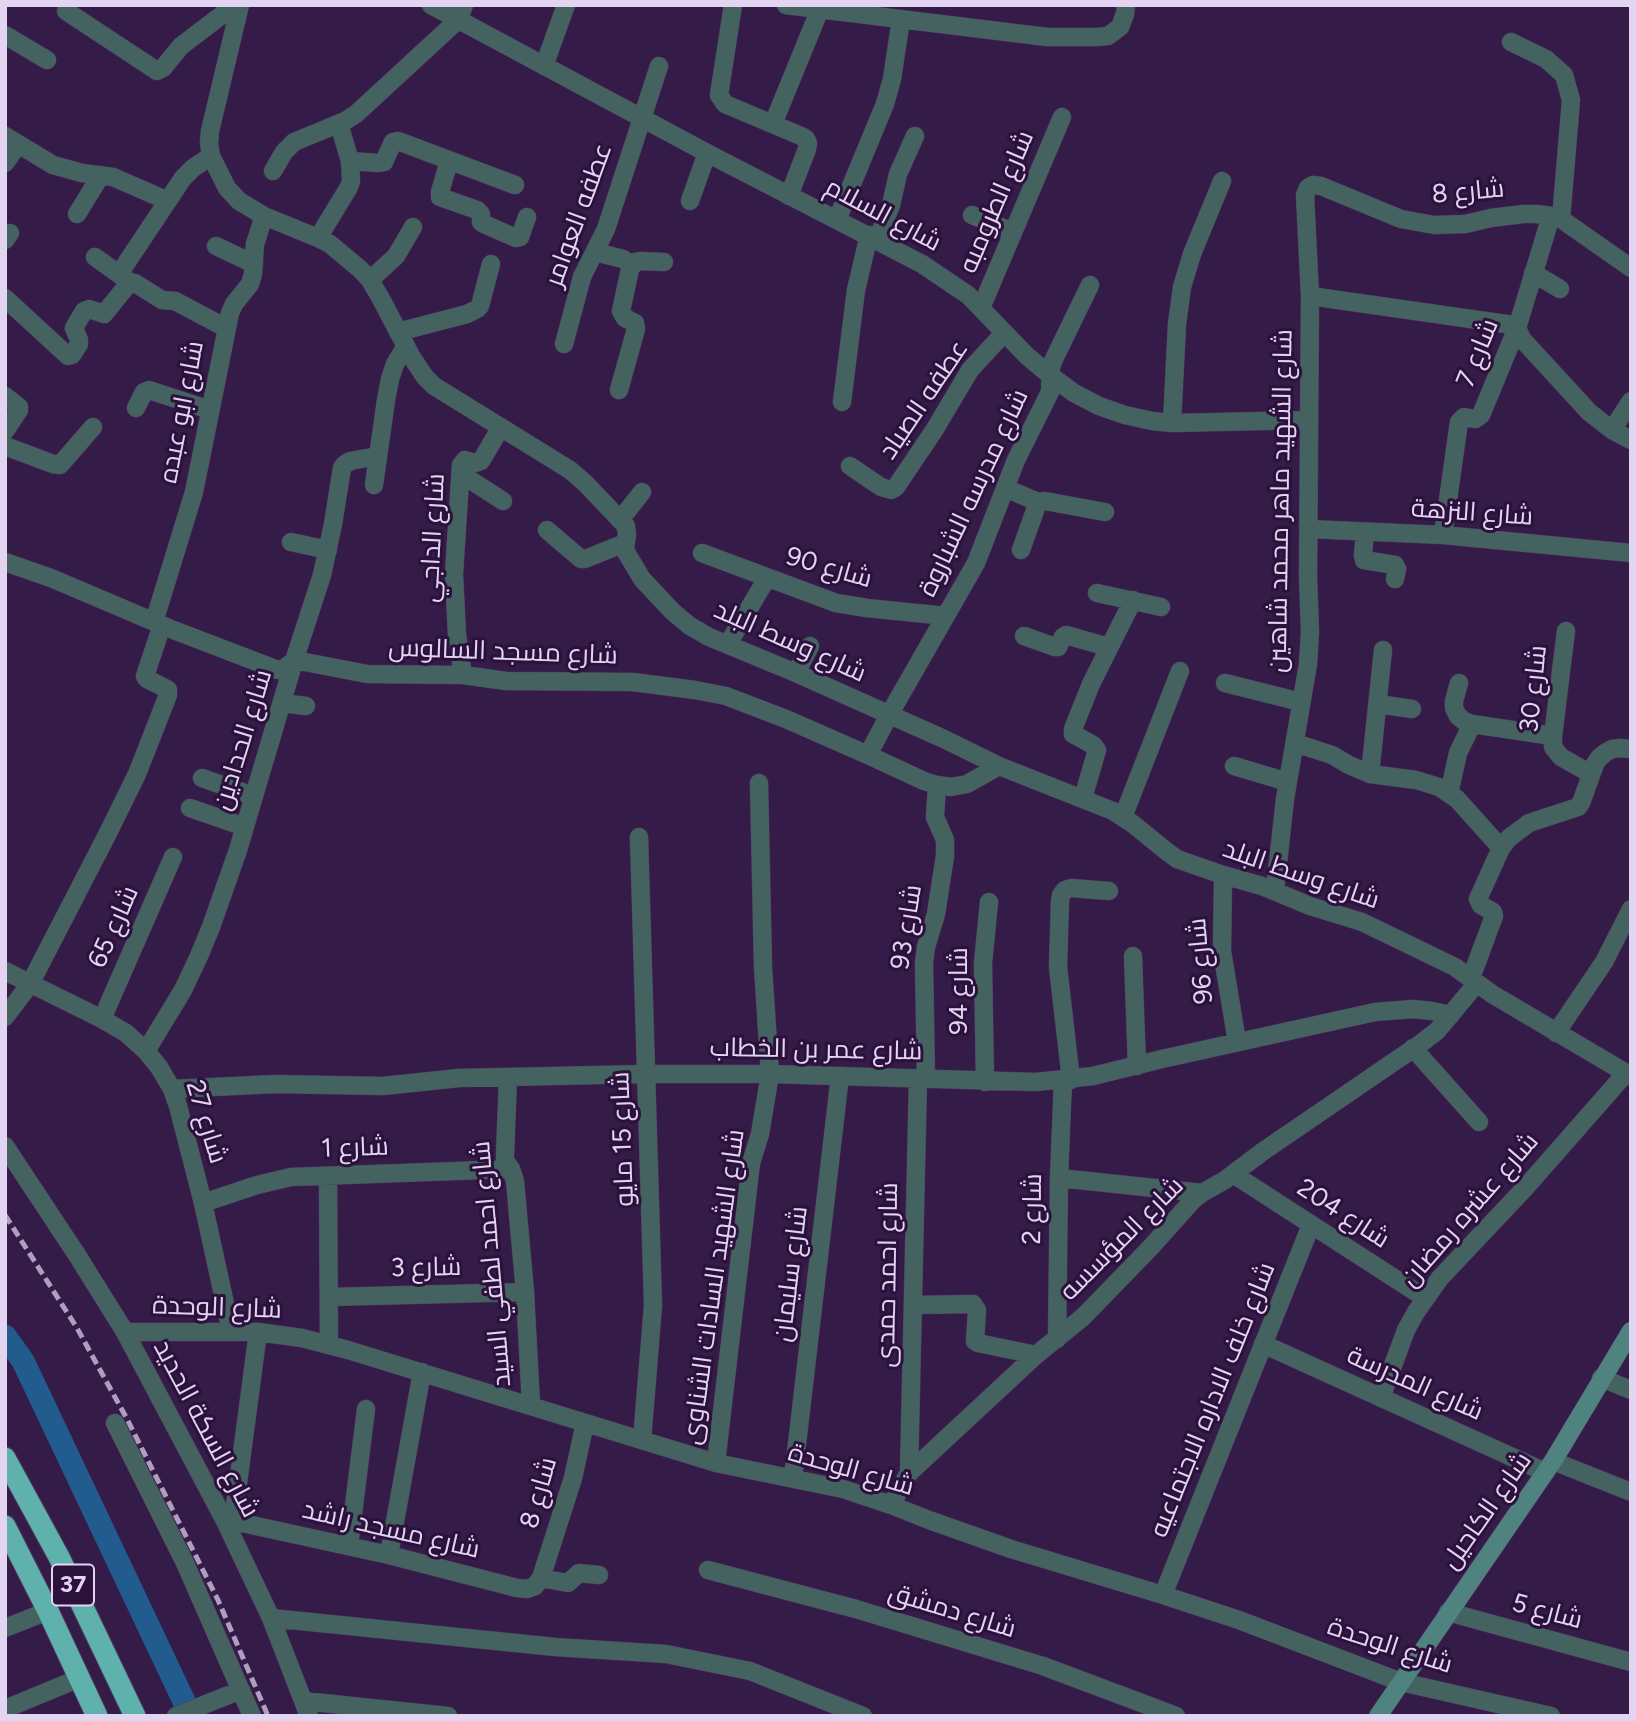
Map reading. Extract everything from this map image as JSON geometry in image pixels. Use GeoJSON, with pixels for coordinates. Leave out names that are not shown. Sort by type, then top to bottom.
{"type":"FeatureCollection","features":[{"type":"Feature","properties":{"kind":"highway","name":"37"},"geometry":{"type":"LineString","coordinates":[[5,1458],[59,1557],[135,1716]]}},
{"type":"Feature","properties":{"kind":"highway","name":"37"},"geometry":{"type":"LineString","coordinates":[[5,1526],[97,1716]]}},
{"type":"Feature","properties":{"kind":"street"},"geometry":{"type":"LineString","coordinates":[[66,11],[157,71],[163,68],[181,46],[227,11],[231,5]]}},
{"type":"Feature","properties":{"kind":"street"},"geometry":{"type":"LineString","coordinates":[[240,5],[209,143],[211,156],[228,188],[239,201],[264,216],[318,238],[349,258],[370,280],[416,366],[434,386],[570,470],[620,520],[642,492]]}},
{"type":"Feature","properties":{"kind":"street","name":"شارع السلام"},"geometry":{"type":"LineString","coordinates":[[431,5],[461,12],[544,65],[922,264],[968,295],[1027,356],[1051,376],[1074,393],[1099,405],[1125,415],[1172,423],[1310,420]]}},
{"type":"Feature","properties":{"kind":"street"},"geometry":{"type":"LineString","coordinates":[[544,65],[566,5]]}},
{"type":"Feature","properties":{"kind":"street"},"geometry":{"type":"LineString","coordinates":[[733,5],[719,95],[725,104],[802,136],[808,143],[789,195]]}},
{"type":"Feature","properties":{"kind":"street"},"geometry":{"type":"LineString","coordinates":[[786,5],[1047,37],[1108,36],[1120,27],[1126,5]]}},
{"type":"Feature","properties":{"kind":"street"},"geometry":{"type":"LineString","coordinates":[[773,124],[810,7]]}},
{"type":"Feature","properties":{"kind":"street"},"geometry":{"type":"LineString","coordinates":[[273,171],[284,152],[294,142],[339,124],[356,114],[461,12]]}},
{"type":"Feature","properties":{"kind":"street"},"geometry":{"type":"LineString","coordinates":[[837,220],[886,104],[901,19]]}},
{"type":"Feature","properties":{"kind":"street"},"geometry":{"type":"LineString","coordinates":[[5,35],[47,60]]}},
{"type":"Feature","properties":{"kind":"street","name":"شارع 7"},"geometry":{"type":"LineString","coordinates":[[1443,535],[1459,422],[1464,417],[1475,419],[1480,415],[1517,328],[1534,273],[1556,217],[1571,100],[1564,75],[1546,59],[1511,42]]}},
{"type":"Feature","properties":{"kind":"street","name":"عطفه العوامر"},"geometry":{"type":"LineString","coordinates":[[564,344],[582,277],[606,229],[659,66]]}},
{"type":"Feature","properties":{"kind":"street","name":"شارع الطرومبه"},"geometry":{"type":"LineString","coordinates":[[981,308],[1062,117]]}},
{"type":"Feature","properties":{"kind":"street"},"geometry":{"type":"LineString","coordinates":[[318,238],[349,187],[350,161],[339,124]]}},
{"type":"Feature","properties":{"kind":"street"},"geometry":{"type":"LineString","coordinates":[[842,402],[856,290],[873,237],[891,205],[898,174],[915,136]]}},
{"type":"Feature","properties":{"kind":"street"},"geometry":{"type":"LineString","coordinates":[[5,163],[12,140],[53,165],[82,173],[113,177],[168,201]]}},
{"type":"Feature","properties":{"kind":"street"},"geometry":{"type":"LineString","coordinates":[[350,161],[384,162],[395,141],[514,185]]}},
{"type":"Feature","properties":{"kind":"street"},"geometry":{"type":"LineString","coordinates":[[690,201],[707,153]]}},
{"type":"Feature","properties":{"kind":"street"},"geometry":{"type":"LineString","coordinates":[[5,298],[70,356],[80,342],[74,330],[84,311],[89,309],[104,314],[168,201],[188,173],[211,156]]}},
{"type":"Feature","properties":{"kind":"street"},"geometry":{"type":"LineString","coordinates":[[449,161],[440,197],[477,210],[484,225],[516,238],[520,237],[527,217]]}},
{"type":"Feature","properties":{"kind":"street"},"geometry":{"type":"LineString","coordinates":[[78,214],[101,175]]}},
{"type":"Feature","properties":{"kind":"street"},"geometry":{"type":"LineString","coordinates":[[1172,423],[1177,324],[1182,287],[1192,254],[1222,181]]}},
{"type":"Feature","properties":{"kind":"street","name":"شارع 8"},"geometry":{"type":"LineString","coordinates":[[1305,195],[1313,185],[1321,186],[1401,219],[1434,225],[1465,224],[1523,214],[1556,217]]}},
{"type":"Feature","properties":{"kind":"street","name":"شارع الشهيد ماهر محمد شاهين"},"geometry":{"type":"LineString","coordinates":[[1275,890],[1288,782],[1308,664],[1310,632],[1310,296],[1305,195]]}},
{"type":"Feature","properties":{"kind":"street"},"geometry":{"type":"LineString","coordinates":[[972,215],[1013,232]]}},
{"type":"Feature","properties":{"kind":"street","name":"شارع ابو عبده"},"geometry":{"type":"LineString","coordinates":[[30,984],[131,786],[168,695],[168,690],[147,680],[145,676],[194,492],[226,328],[234,304],[250,284],[255,244],[264,216]]}},
{"type":"Feature","properties":{"kind":"street"},"geometry":{"type":"LineString","coordinates":[[1556,217],[1631,268]]}},
{"type":"Feature","properties":{"kind":"street"},"geometry":{"type":"LineString","coordinates":[[370,280],[396,256],[413,227]]}},
{"type":"Feature","properties":{"kind":"street"},"geometry":{"type":"LineString","coordinates":[[216,246],[254,264]]}},
{"type":"Feature","properties":{"kind":"street"},"geometry":{"type":"LineString","coordinates":[[595,252],[623,259],[632,265]]}},
{"type":"Feature","properties":{"kind":"street"},"geometry":{"type":"LineString","coordinates":[[95,257],[162,300],[175,301],[226,328]]}},
{"type":"Feature","properties":{"kind":"street"},"geometry":{"type":"LineString","coordinates":[[632,265],[640,261],[664,262]]}},
{"type":"Feature","properties":{"kind":"street"},"geometry":{"type":"LineString","coordinates":[[402,339],[477,309],[491,264]]}},
{"type":"Feature","properties":{"kind":"street"},"geometry":{"type":"LineString","coordinates":[[620,390],[636,329],[635,323],[625,318],[621,312],[632,265]]}},
{"type":"Feature","properties":{"kind":"street"},"geometry":{"type":"LineString","coordinates":[[1534,273],[1560,289]]}},
{"type":"Feature","properties":{"kind":"street","name":"شارع مدرسه الشباروة"},"geometry":{"type":"LineString","coordinates":[[868,755],[976,563],[1016,460],[1050,392],[1054,359],[1090,285]]}},
{"type":"Feature","properties":{"kind":"street"},"geometry":{"type":"LineString","coordinates":[[1310,296],[1508,323],[1517,328],[1522,340],[1589,412],[1612,430],[1631,440]]}},
{"type":"Feature","properties":{"kind":"street","name":"عطفه الصياد"},"geometry":{"type":"LineString","coordinates":[[850,466],[881,487],[891,490],[896,487],[970,370],[1004,333]]}},
{"type":"Feature","properties":{"kind":"street"},"geometry":{"type":"LineString","coordinates":[[374,485],[390,379],[402,339]]}},
{"type":"Feature","properties":{"kind":"street"},"geometry":{"type":"LineString","coordinates":[[136,408],[144,392],[149,390],[210,410]]}},
{"type":"Feature","properties":{"kind":"street"},"geometry":{"type":"LineString","coordinates":[[5,396],[19,407],[5,431]]}},
{"type":"Feature","properties":{"kind":"street"},"geometry":{"type":"LineString","coordinates":[[1612,430],[1631,401]]}},
{"type":"Feature","properties":{"kind":"street"},"geometry":{"type":"LineString","coordinates":[[5,446],[60,465],[93,427]]}},
{"type":"Feature","properties":{"kind":"street","name":"شارع الداجي"},"geometry":{"type":"LineString","coordinates":[[463,675],[457,635],[454,574],[462,462],[481,461],[501,427]]}},
{"type":"Feature","properties":{"kind":"street","name":"شارع الحدادين"},"geometry":{"type":"LineString","coordinates":[[146,1052],[183,990],[207,937],[245,827],[328,550],[344,465],[350,461],[378,456]]}},
{"type":"Feature","properties":{"kind":"street"},"geometry":{"type":"LineString","coordinates":[[461,474],[503,501]]}},
{"type":"Feature","properties":{"kind":"street"},"geometry":{"type":"LineString","coordinates":[[1005,488],[1038,502],[1105,512]]}},
{"type":"Feature","properties":{"kind":"street"},"geometry":{"type":"LineString","coordinates":[[1021,550],[1038,502]]}},
{"type":"Feature","properties":{"kind":"street","name":"شارع وسط البلد"},"geometry":{"type":"LineString","coordinates":[[620,520],[627,530],[626,552],[642,579],[664,604],[690,626],[709,637],[796,673],[999,766],[1113,811],[1177,859],[1223,876],[1275,890],[1299,902],[1362,922],[1446,962],[1628,1074]]}},
{"type":"Feature","properties":{"kind":"street","name":"شارع النزهة"},"geometry":{"type":"LineString","coordinates":[[1309,529],[1443,535],[1631,553]]}},
{"type":"Feature","properties":{"kind":"street"},"geometry":{"type":"LineString","coordinates":[[547,530],[581,559],[625,542]]}},
{"type":"Feature","properties":{"kind":"street"},"geometry":{"type":"LineString","coordinates":[[1365,532],[1364,560],[1395,565],[1395,579]]}},
{"type":"Feature","properties":{"kind":"street"},"geometry":{"type":"LineString","coordinates":[[291,542],[328,550]]}},
{"type":"Feature","properties":{"kind":"street","name":"شارع 90"},"geometry":{"type":"LineString","coordinates":[[702,553],[836,603],[946,616]]}},
{"type":"Feature","properties":{"kind":"street","name":"شارع مسجد السالوس"},"geometry":{"type":"LineString","coordinates":[[5,562],[278,670],[294,661],[367,674],[463,675],[506,681],[633,682],[726,696],[786,719],[937,785],[951,787],[967,784],[999,766]]}},
{"type":"Feature","properties":{"kind":"street"},"geometry":{"type":"LineString","coordinates":[[728,644],[767,578]]}},
{"type":"Feature","properties":{"kind":"street"},"geometry":{"type":"LineString","coordinates":[[1097,593],[1161,607]]}},
{"type":"Feature","properties":{"kind":"street"},"geometry":{"type":"LineString","coordinates":[[1083,798],[1097,750],[1073,734],[1073,729],[1108,647],[1133,600]]}},
{"type":"Feature","properties":{"kind":"street","name":"شارع 30"},"geometry":{"type":"LineString","coordinates":[[1566,631],[1553,747],[1561,757],[1591,774]]}},
{"type":"Feature","properties":{"kind":"street"},"geometry":{"type":"LineString","coordinates":[[1024,636],[1055,647],[1066,635],[1108,647]]}},
{"type":"Feature","properties":{"kind":"street"},"geometry":{"type":"LineString","coordinates":[[796,673],[810,646]]}},
{"type":"Feature","properties":{"kind":"street"},"geometry":{"type":"LineString","coordinates":[[1370,774],[1383,650]]}},
{"type":"Feature","properties":{"kind":"street"},"geometry":{"type":"LineString","coordinates":[[1123,817],[1180,671]]}},
{"type":"Feature","properties":{"kind":"street"},"geometry":{"type":"LineString","coordinates":[[1459,682],[1454,708],[1464,721],[1553,736]]}},
{"type":"Feature","properties":{"kind":"street"},"geometry":{"type":"LineString","coordinates":[[1225,683],[1301,702]]}},
{"type":"Feature","properties":{"kind":"street"},"geometry":{"type":"LineString","coordinates":[[282,702],[306,706]]}},
{"type":"Feature","properties":{"kind":"street"},"geometry":{"type":"LineString","coordinates":[[1378,704],[1412,709]]}},
{"type":"Feature","properties":{"kind":"street"},"geometry":{"type":"LineString","coordinates":[[1450,794],[1458,753],[1472,724]]}},
{"type":"Feature","properties":{"kind":"street"},"geometry":{"type":"LineString","coordinates":[[1295,743],[1332,755],[1370,774],[1428,783],[1450,794],[1501,848],[1509,838],[1529,823],[1578,807],[1599,758],[1605,752],[1620,748],[1631,749]]}},
{"type":"Feature","properties":{"kind":"street"},"geometry":{"type":"LineString","coordinates":[[1234,766],[1288,782]]}},
{"type":"Feature","properties":{"kind":"street"},"geometry":{"type":"LineString","coordinates":[[202,778],[253,796]]}},
{"type":"Feature","properties":{"kind":"street","name":"شارع الشهيد السادات الشناوى"},"geometry":{"type":"LineString","coordinates":[[716,1463],[751,1163],[761,1133],[770,1074],[763,967],[759,783]]}},
{"type":"Feature","properties":{"kind":"street","name":"شارع 93"},"geometry":{"type":"LineString","coordinates":[[922,1079],[923,963],[936,914],[945,856],[945,840],[935,817],[937,785]]}},
{"type":"Feature","properties":{"kind":"street"},"geometry":{"type":"LineString","coordinates":[[190,808],[245,827]]}},
{"type":"Feature","properties":{"kind":"street","name":"شارع 15 مايو"},"geometry":{"type":"LineString","coordinates":[[639,837],[653,1305],[642,1440]]}},
{"type":"Feature","properties":{"kind":"street","name":"شارع المؤسسه"},"geometry":{"type":"LineString","coordinates":[[891,1505],[909,1473],[1036,1355],[1083,1317],[1193,1200],[1437,1031],[1474,981],[1494,916],[1478,899],[1501,848]]}},
{"type":"Feature","properties":{"kind":"street","name":"شارع 65"},"geometry":{"type":"LineString","coordinates":[[102,1019],[173,857]]}},
{"type":"Feature","properties":{"kind":"street","name":"شارع 96"},"geometry":{"type":"LineString","coordinates":[[1223,876],[1222,951],[1237,1042]]}},
{"type":"Feature","properties":{"kind":"street","name":"شارع 2"},"geometry":{"type":"LineString","coordinates":[[1057,1339],[1059,1178],[1067,1080],[1058,967],[1060,901],[1065,890],[1071,888],[1109,891]]}},
{"type":"Feature","properties":{"kind":"street","name":"شارع 94"},"geometry":{"type":"LineString","coordinates":[[985,1082],[983,963],[989,902]]}},
{"type":"Feature","properties":{"kind":"street"},"geometry":{"type":"LineString","coordinates":[[1556,1032],[1604,962],[1631,909]]}},
{"type":"Feature","properties":{"kind":"street"},"geometry":{"type":"LineString","coordinates":[[1133,956],[1137,1066]]}},
{"type":"Feature","properties":{"kind":"street","name":"شارع 27"},"geometry":{"type":"LineString","coordinates":[[5,971],[126,1033],[159,1067],[178,1105],[231,1331]]}},
{"type":"Feature","properties":{"kind":"street"},"geometry":{"type":"LineString","coordinates":[[5,1017],[30,984]]}},
{"type":"Feature","properties":{"kind":"street","name":"شارع عمر بن الخطاب"},"geometry":{"type":"LineString","coordinates":[[172,1089],[275,1084],[383,1086],[459,1078],[647,1074],[770,1074],[985,1082],[1067,1080],[1115,1072],[1374,1012],[1413,1009],[1451,1015]]}},
{"type":"Feature","properties":{"kind":"street"},"geometry":{"type":"LineString","coordinates":[[1413,1048],[1479,1122]]}},
{"type":"Feature","properties":{"kind":"street","name":"شارع عشره رمضان"},"geometry":{"type":"LineString","coordinates":[[1381,1398],[1406,1330],[1425,1298],[1453,1263],[1628,1074]]}},
{"type":"Feature","properties":{"kind":"street","name":"شارع سليمان"},"geometry":{"type":"LineString","coordinates":[[793,1478],[840,1076]]}},
{"type":"Feature","properties":{"kind":"street","name":"شارع احمد لطفي السيد"},"geometry":{"type":"LineString","coordinates":[[509,1077],[505,1161],[515,1181],[526,1292],[531,1405]]}},
{"type":"Feature","properties":{"kind":"street","name":"شارع احمد حمدى"},"geometry":{"type":"LineString","coordinates":[[909,1473],[922,1079]]}},
{"type":"Feature","properties":{"kind":"street","name":"شارع السكة الحديد"},"geometry":{"type":"LineString","coordinates":[[5,1146],[125,1332],[228,1520],[307,1708]]}},
{"type":"Feature","properties":{"kind":"street","name":"شارع 1"},"geometry":{"type":"LineString","coordinates":[[203,1203],[290,1177],[511,1169]]}},
{"type":"Feature","properties":{"kind":"street","name":"شارع 204"},"geometry":{"type":"LineString","coordinates":[[1233,1174],[1425,1298]]}},
{"type":"Feature","properties":{"kind":"street"},"geometry":{"type":"LineString","coordinates":[[328,1176],[329,1345]]}},
{"type":"Feature","properties":{"kind":"street"},"geometry":{"type":"LineString","coordinates":[[1059,1178],[1202,1193]]}},
{"type":"Feature","properties":{"kind":"street","name":"شارع خلف الاداره الاجتماعيه"},"geometry":{"type":"LineString","coordinates":[[1163,1595],[1311,1225]]}},
{"type":"Feature","properties":{"kind":"street","name":"شارع 3"},"geometry":{"type":"LineString","coordinates":[[329,1297],[526,1292]]}},
{"type":"Feature","properties":{"kind":"street"},"geometry":{"type":"LineString","coordinates":[[914,1305],[973,1304],[976,1310],[975,1341],[1036,1355]]}},
{"type":"Feature","properties":{"kind":"street","name":"شارع الكاحيل"},"geometry":{"type":"LineString","coordinates":[[1378,1716],[1549,1467],[1631,1331]]}},
{"type":"Feature","properties":{"kind":"street","name":"شارع الوحدة"},"geometry":{"type":"LineString","coordinates":[[125,1332],[258,1332],[329,1345],[716,1463],[843,1489],[995,1544],[1250,1624],[1401,1682],[1551,1716]]}},
{"type":"Feature","properties":{"kind":"street"},"geometry":{"type":"LineString","coordinates":[[228,1520],[258,1332]]}},
{"type":"Feature","properties":{"kind":"street","name":"شارع المدرسة"},"geometry":{"type":"LineString","coordinates":[[1263,1344],[1381,1398],[1549,1467],[1631,1492]]}},
{"type":"Feature","properties":{"kind":"street"},"geometry":{"type":"LineString","coordinates":[[390,1555],[422,1372]]}},
{"type":"Feature","properties":{"kind":"street"},"geometry":{"type":"LineString","coordinates":[[1601,1378],[1631,1390]]}},
{"type":"Feature","properties":{"kind":"street"},"geometry":{"type":"LineString","coordinates":[[349,1546],[366,1409]]}},
{"type":"Feature","properties":{"kind":"street"},"geometry":{"type":"LineString","coordinates":[[115,1423],[185,1563],[252,1716]]}},
{"type":"Feature","properties":{"kind":"street","name":"شارع 8"},"geometry":{"type":"LineString","coordinates":[[541,1578],[573,1478],[585,1423]]}},
{"type":"Feature","properties":{"kind":"street","name":"شارع مسجد راشد"},"geometry":{"type":"LineString","coordinates":[[228,1520],[390,1555],[517,1588],[535,1587],[541,1578]]}},
{"type":"Feature","properties":{"kind":"street","name":"شارع دمشق"},"geometry":{"type":"LineString","coordinates":[[708,1570],[856,1609],[1030,1662],[1176,1716]]}},
{"type":"Feature","properties":{"kind":"street"},"geometry":{"type":"LineString","coordinates":[[541,1578],[568,1583],[579,1573],[599,1575]]}},
{"type":"Feature","properties":{"kind":"street"},"geometry":{"type":"LineString","coordinates":[[5,1628],[48,1611]]}},
{"type":"Feature","properties":{"kind":"street","name":"شارع 5"},"geometry":{"type":"LineString","coordinates":[[1448,1612],[1631,1662]]}},
{"type":"Feature","properties":{"kind":"street"},"geometry":{"type":"LineString","coordinates":[[271,1618],[555,1647],[666,1654],[750,1671],[863,1716]]}},
{"type":"Feature","properties":{"kind":"street"},"geometry":{"type":"LineString","coordinates":[[5,1709],[80,1678]]}},
{"type":"Feature","properties":{"kind":"street"},"geometry":{"type":"LineString","coordinates":[[176,1716],[241,1690]]}},
{"type":"Feature","properties":{"kind":"street"},"geometry":{"type":"LineString","coordinates":[[307,1708],[447,1716]]}},
{"type":"Feature","properties":{"kind":"waterway"},"geometry":{"type":"LineString","coordinates":[[5,1336],[23,1361],[191,1716]]}},
{"type":"Feature","properties":{"kind":"railway"},"geometry":{"type":"LineString","coordinates":[[5,1215],[77,1328],[127,1419],[218,1600],[268,1716]]}}]}
